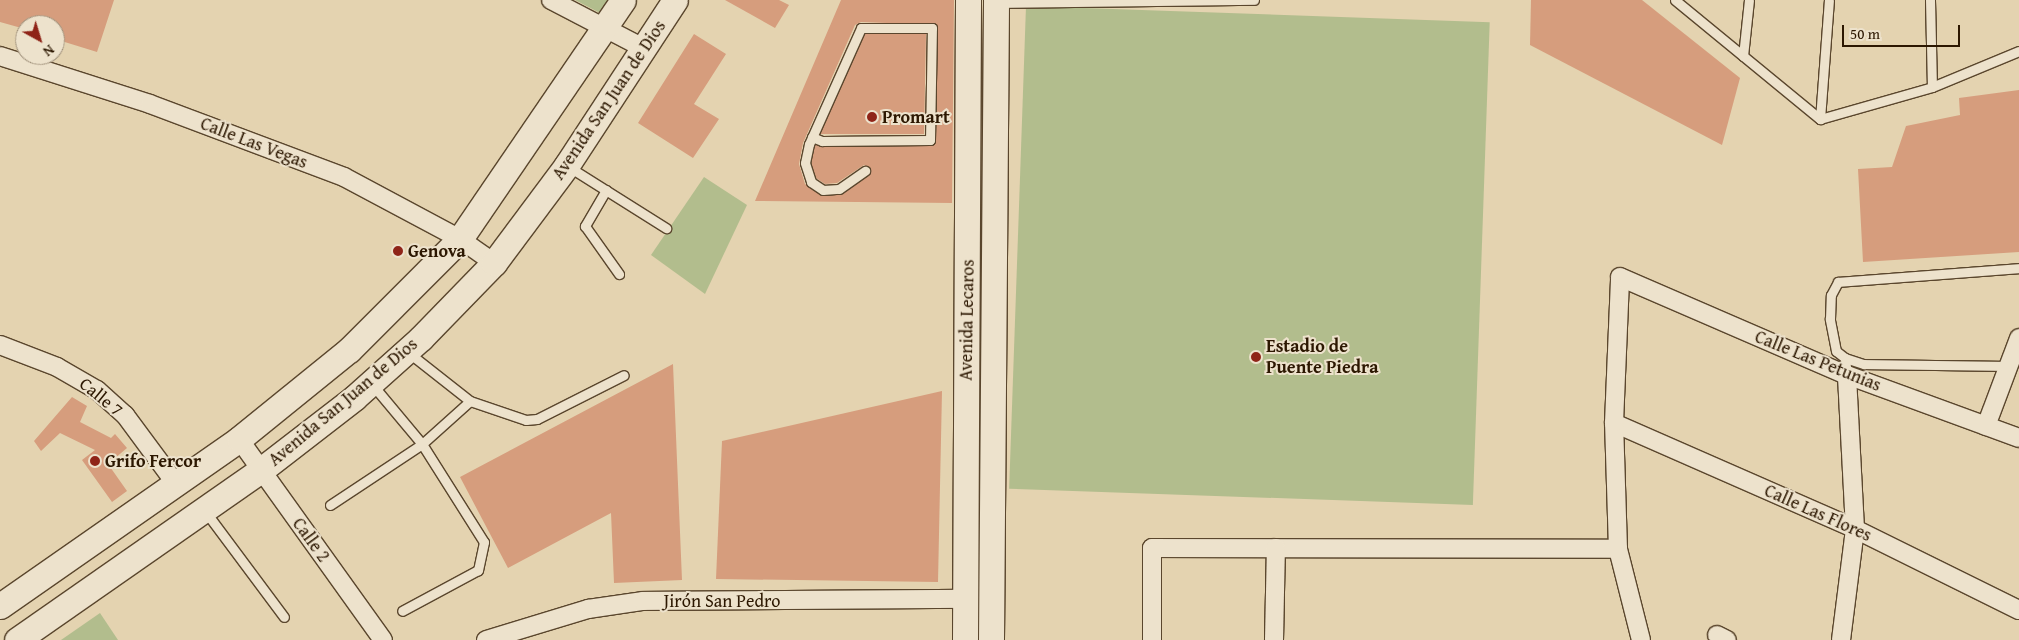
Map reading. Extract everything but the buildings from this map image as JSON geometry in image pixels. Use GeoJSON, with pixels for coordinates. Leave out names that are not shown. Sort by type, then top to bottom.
{"type":"FeatureCollection","features":[{"type":"Feature","properties":{"kind":"main road","name":"Avenida San Juan de Dios"},"geometry":{"type":"LineString","coordinates":[[0,606],[201,467],[239,439],[349,350],[460,239],[606,28],[623,0]]}},
{"type":"Feature","properties":{"kind":"main road","name":"Avenida San Juan de Dios"},"geometry":{"type":"LineString","coordinates":[[17,640],[261,470],[371,383],[407,351],[494,263],[567,165],[675,0]]}},
{"type":"Feature","properties":{"kind":"main road","name":"Avenida Lecaros"},"geometry":{"type":"LineString","coordinates":[[964,640],[961,170],[968,0]]}},
{"type":"Feature","properties":{"kind":"main road","name":"Avenida Lecaros"},"geometry":{"type":"LineString","coordinates":[[991,640],[996,2]]}},
{"type":"Feature","properties":{"kind":"main road"},"geometry":{"type":"LineString","coordinates":[[201,467],[214,504]]}},
{"type":"Feature","properties":{"kind":"street"},"geometry":{"type":"LineString","coordinates":[[551,0],[644,49]]}},
{"type":"Feature","properties":{"kind":"street","name":"Calle Las Vegas"},"geometry":{"type":"LineString","coordinates":[[0,56],[150,104],[344,177],[460,239],[494,263]]}},
{"type":"Feature","properties":{"kind":"street","name":"Calle Las Petunias"},"geometry":{"type":"LineString","coordinates":[[1614,423],[1620,277],[1846,366],[1986,426],[2019,438]]}},
{"type":"Feature","properties":{"kind":"street"},"geometry":{"type":"LineString","coordinates":[[1986,426],[2006,366],[2019,338]]}},
{"type":"Feature","properties":{"kind":"street","name":"Calle 7"},"geometry":{"type":"LineString","coordinates":[[0,345],[57,366],[97,390],[125,415],[176,484]]}},
{"type":"Feature","properties":{"kind":"street"},"geometry":{"type":"LineString","coordinates":[[1842,640],[1855,529],[1846,366]]}},
{"type":"Feature","properties":{"kind":"street"},"geometry":{"type":"LineString","coordinates":[[1614,423],[1618,549],[1641,640]]}},
{"type":"Feature","properties":{"kind":"street","name":"Calle Las Flores"},"geometry":{"type":"LineString","coordinates":[[1614,423],[1855,529],[2019,610]]}},
{"type":"Feature","properties":{"kind":"street","name":"Calle 2"},"geometry":{"type":"LineString","coordinates":[[239,439],[383,640]]}},
{"type":"Feature","properties":{"kind":"street"},"geometry":{"type":"LineString","coordinates":[[1152,640],[1152,548],[1618,549]]}},
{"type":"Feature","properties":{"kind":"street"},"geometry":{"type":"LineString","coordinates":[[1274,640],[1276,548]]}},
{"type":"Feature","properties":{"kind":"street","name":"Jirón San Pedro"},"geometry":{"type":"LineString","coordinates":[[486,640],[588,609],[643,601],[965,599]]}},
{"type":"Feature","properties":{"kind":"lane"},"geometry":{"type":"LineString","coordinates":[[996,2],[1254,0]]}},
{"type":"Feature","properties":{"kind":"lane"},"geometry":{"type":"LineString","coordinates":[[1675,0],[1820,119]]}},
{"type":"Feature","properties":{"kind":"lane"},"geometry":{"type":"LineString","coordinates":[[1743,56],[1750,0]]}},
{"type":"Feature","properties":{"kind":"lane"},"geometry":{"type":"LineString","coordinates":[[1820,119],[1829,0]]}},
{"type":"Feature","properties":{"kind":"lane"},"geometry":{"type":"LineString","coordinates":[[1930,0],[1932,87]]}},
{"type":"Feature","properties":{"kind":"lane"},"geometry":{"type":"LineString","coordinates":[[811,141],[930,140],[932,28],[861,28],[811,141],[807,176],[823,190],[839,189],[865,171]]}},
{"type":"Feature","properties":{"kind":"lane"},"geometry":{"type":"LineString","coordinates":[[1820,119],[1932,87],[2019,51]]}},
{"type":"Feature","properties":{"kind":"lane"},"geometry":{"type":"LineString","coordinates":[[567,165],[666,228]]}},
{"type":"Feature","properties":{"kind":"lane"},"geometry":{"type":"LineString","coordinates":[[606,190],[585,226],[619,274]]}},
{"type":"Feature","properties":{"kind":"lane"},"geometry":{"type":"LineString","coordinates":[[2006,366],[1864,364],[1846,366],[1836,351],[1830,319],[1831,294],[1838,282],[2019,268]]}},
{"type":"Feature","properties":{"kind":"lane"},"geometry":{"type":"LineString","coordinates":[[407,351],[470,401],[537,419],[624,375]]}},
{"type":"Feature","properties":{"kind":"lane"},"geometry":{"type":"LineString","coordinates":[[371,383],[422,444],[484,542],[484,556],[478,570],[402,611]]}},
{"type":"Feature","properties":{"kind":"lane"},"geometry":{"type":"LineString","coordinates":[[330,505],[422,444],[470,401]]}},
{"type":"Feature","properties":{"kind":"lane"},"geometry":{"type":"LineString","coordinates":[[214,504],[284,617]]}},
{"type":"Feature","properties":{"kind":"green space"},"geometry":{"type":"Polygon","coordinates":[[[575,0],[610,0],[602,14],[575,0]]]}},
{"type":"Feature","properties":{"kind":"green space","name":"Estadio de Puente Piedra"},"geometry":{"type":"Polygon","coordinates":[[[1026,6],[1490,22],[1473,505],[1009,489],[1026,6]]]}},
{"type":"Feature","properties":{"kind":"green space"},"geometry":{"type":"Polygon","coordinates":[[[704,177],[747,205],[705,294],[651,255],[704,177]]]}},
{"type":"Feature","properties":{"kind":"green space"},"geometry":{"type":"Polygon","coordinates":[[[100,613],[118,640],[61,640],[100,613]]]}},
{"type":"Feature","properties":{"kind":"place","name":"Promart"},"geometry":{"type":"Point","coordinates":[872,117]}},
{"type":"Feature","properties":{"kind":"place","name":"Genova"},"geometry":{"type":"Point","coordinates":[398,251]}},
{"type":"Feature","properties":{"kind":"place","name":"Estadio de Puente Piedra"},"geometry":{"type":"Point","coordinates":[1256,357]}},
{"type":"Feature","properties":{"kind":"place","name":"Grifo Fercor"},"geometry":{"type":"Point","coordinates":[95,461]}}]}
